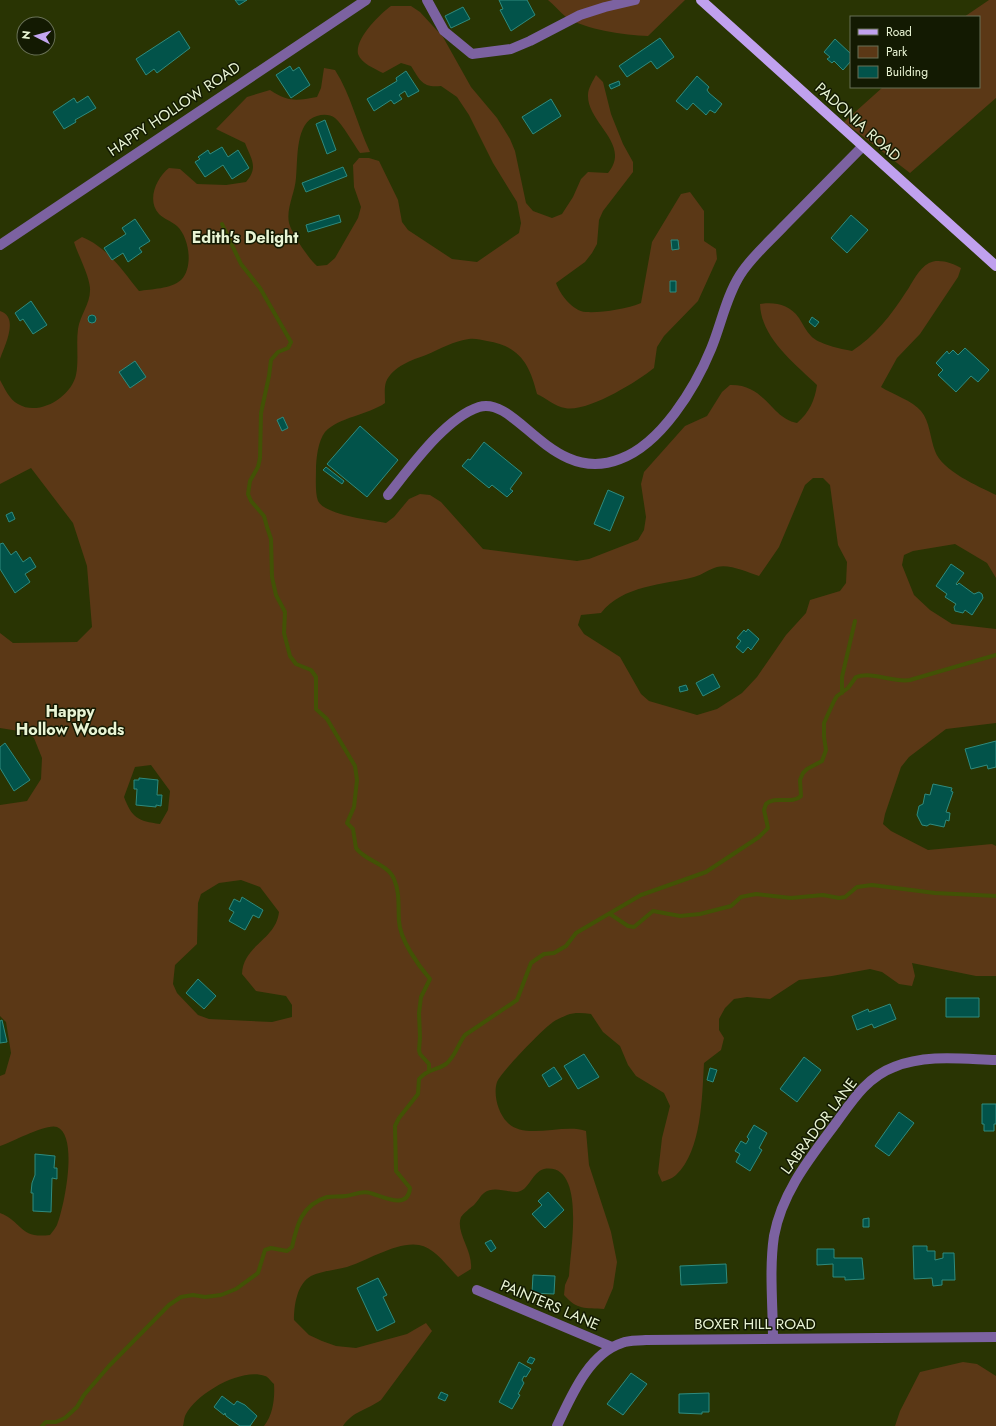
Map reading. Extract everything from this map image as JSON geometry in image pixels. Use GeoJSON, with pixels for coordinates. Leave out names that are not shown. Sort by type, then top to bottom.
{"type":"FeatureCollection","features":[{"type":"Feature","properties":{"kind":"main road","name":"PADONIA ROAD"},"geometry":{"type":"LineString","coordinates":[[701,0],[996,266]]}},
{"type":"Feature","properties":{"kind":"street","name":"HAPPY HOLLOW ROAD"},"geometry":{"type":"LineString","coordinates":[[0,245],[366,0]]}},
{"type":"Feature","properties":{"kind":"street"},"geometry":{"type":"LineString","coordinates":[[427,0],[444,31],[472,54],[511,49],[530,41],[580,15],[605,6],[635,0]]}},
{"type":"Feature","properties":{"kind":"street"},"geometry":{"type":"LineString","coordinates":[[388,495],[416,461],[449,426],[458,418],[480,407],[493,406],[504,412],[546,445],[575,462],[589,465],[605,464],[622,459],[636,450],[652,438],[686,397],[711,349],[733,288],[741,274],[761,249],[862,146]]}},
{"type":"Feature","properties":{"kind":"street","name":"LABRADOR LANE"},"geometry":{"type":"LineString","coordinates":[[773,1339],[772,1261],[774,1236],[780,1214],[801,1169],[858,1092],[877,1076],[893,1067],[914,1061],[933,1059],[996,1060]]}},
{"type":"Feature","properties":{"kind":"street","name":"PAINTERS LANE"},"geometry":{"type":"LineString","coordinates":[[477,1290],[612,1347]]}},
{"type":"Feature","properties":{"kind":"street","name":"BOXER HILL ROAD"},"geometry":{"type":"LineString","coordinates":[[557,1426],[571,1398],[593,1363],[601,1354],[623,1342],[646,1340],[996,1337]]}},
{"type":"Feature","properties":{"kind":"green space"},"geometry":{"type":"Polygon","coordinates":[[[548,0],[685,0],[648,36],[617,33],[574,22],[566,17],[548,0]]]}},
{"type":"Feature","properties":{"kind":"green space"},"geometry":{"type":"Polygon","coordinates":[[[989,0],[996,0],[996,98],[910,173],[844,122],[882,88],[980,88],[980,16],[965,16],[989,0]]]}},
{"type":"Feature","properties":{"kind":"green space"},"geometry":{"type":"Polygon","coordinates":[[[391,6],[411,6],[420,12],[443,37],[471,87],[497,118],[510,139],[515,151],[526,203],[533,211],[552,218],[562,214],[573,197],[581,179],[588,172],[608,173],[614,162],[615,153],[612,143],[594,115],[588,95],[596,75],[603,82],[611,114],[623,144],[633,162],[633,172],[603,211],[599,220],[597,244],[592,253],[585,262],[556,283],[560,292],[576,309],[586,312],[606,311],[621,309],[641,303],[652,242],[681,194],[690,192],[704,211],[704,241],[716,249],[717,259],[698,301],[664,336],[657,347],[654,368],[624,388],[585,406],[565,408],[537,394],[531,374],[522,358],[508,347],[487,341],[476,339],[463,340],[403,364],[389,376],[386,382],[385,403],[346,419],[325,432],[319,445],[317,456],[316,490],[318,501],[322,506],[329,510],[349,516],[386,523],[394,517],[409,499],[420,494],[430,495],[441,502],[483,549],[577,561],[589,559],[638,540],[644,530],[646,517],[641,484],[644,472],[685,426],[707,416],[722,392],[730,385],[742,386],[752,390],[760,395],[780,415],[797,423],[808,411],[815,396],[817,385],[789,359],[772,339],[766,328],[760,304],[771,303],[786,307],[795,313],[814,339],[830,346],[852,351],[868,339],[889,317],[919,272],[925,266],[929,263],[941,261],[954,264],[961,268],[958,277],[920,334],[897,358],[881,387],[908,401],[921,411],[928,425],[935,451],[945,465],[961,477],[996,495],[996,578],[987,563],[955,544],[913,551],[904,555],[902,565],[914,595],[930,610],[952,624],[996,629],[996,723],[946,729],[909,757],[901,767],[883,824],[891,831],[928,850],[992,844],[996,846],[996,976],[976,976],[912,963],[915,976],[912,986],[899,984],[882,972],[870,969],[799,980],[770,999],[747,997],[734,999],[725,1008],[719,1019],[719,1030],[724,1038],[721,1050],[704,1063],[699,1122],[696,1138],[691,1152],[685,1165],[676,1175],[662,1182],[658,1173],[662,1138],[670,1106],[664,1093],[636,1076],[628,1065],[620,1046],[603,1032],[591,1014],[570,1014],[556,1020],[548,1026],[500,1077],[496,1087],[496,1098],[501,1114],[514,1128],[533,1131],[577,1129],[586,1131],[589,1165],[611,1232],[617,1262],[613,1288],[604,1309],[577,1306],[564,1295],[565,1285],[569,1276],[573,1230],[571,1193],[566,1179],[557,1171],[544,1169],[536,1174],[528,1185],[521,1191],[491,1190],[484,1193],[461,1217],[460,1229],[471,1262],[471,1269],[458,1277],[430,1249],[425,1246],[411,1245],[382,1252],[347,1267],[315,1274],[302,1284],[297,1295],[294,1320],[309,1335],[322,1341],[336,1346],[356,1348],[407,1334],[426,1323],[432,1331],[381,1400],[351,1417],[343,1426],[264,1426],[270,1417],[273,1406],[274,1384],[269,1378],[255,1374],[244,1375],[210,1390],[192,1406],[185,1415],[183,1426],[0,1426],[0,1213],[32,1235],[50,1235],[57,1225],[63,1204],[69,1157],[64,1133],[57,1127],[38,1130],[0,1146],[0,1076],[5,1074],[11,1053],[6,1022],[0,1016],[0,805],[27,801],[41,779],[42,758],[34,738],[25,732],[0,728],[0,633],[13,643],[77,642],[92,627],[87,566],[73,523],[31,468],[0,484],[0,380],[12,399],[18,404],[26,407],[35,408],[53,403],[68,391],[76,375],[78,329],[90,293],[88,277],[74,242],[82,237],[91,241],[107,253],[139,291],[161,288],[177,283],[181,280],[188,268],[189,260],[187,244],[185,237],[177,226],[161,216],[155,208],[153,196],[157,183],[161,177],[169,168],[180,169],[197,184],[226,185],[246,182],[252,172],[253,163],[245,143],[216,129],[247,97],[270,90],[282,97],[292,100],[317,97],[321,88],[324,68],[335,70],[341,80],[370,152],[360,153],[341,125],[335,118],[329,115],[317,116],[310,120],[301,133],[295,184],[288,217],[291,228],[301,246],[317,266],[327,265],[335,258],[358,218],[361,207],[354,187],[353,165],[359,158],[369,158],[379,161],[398,200],[402,222],[408,230],[452,259],[477,262],[519,233],[521,223],[517,202],[493,163],[469,115],[457,97],[441,86],[430,86],[422,82],[411,66],[401,63],[383,73],[362,60],[358,54],[360,41],[364,34],[375,20],[391,6]],[[813,478],[805,485],[779,547],[759,576],[733,567],[717,567],[694,577],[632,591],[610,604],[601,613],[581,615],[578,625],[584,634],[620,657],[641,694],[649,701],[697,715],[717,709],[742,693],[757,677],[786,635],[806,613],[810,600],[840,591],[846,583],[847,562],[838,545],[830,485],[823,478],[813,478]],[[151,765],[135,767],[124,797],[127,804],[133,814],[141,820],[160,824],[168,810],[170,791],[151,765]],[[241,880],[219,883],[201,894],[198,903],[197,944],[175,965],[173,984],[177,993],[198,1015],[209,1019],[272,1022],[292,1017],[292,1005],[286,996],[256,991],[242,974],[244,964],[248,956],[277,922],[279,912],[260,887],[241,880]]]}},
{"type":"Feature","properties":{"kind":"green space"},"geometry":{"type":"Polygon","coordinates":[[[0,311],[6,314],[9,319],[10,326],[0,359],[0,311]]]}},
{"type":"Feature","properties":{"kind":"green space"},"geometry":{"type":"Polygon","coordinates":[[[963,1362],[977,1364],[996,1376],[996,1426],[895,1426],[900,1411],[920,1372],[963,1362]]]}},
{"type":"Feature","properties":{"kind":"building"},"geometry":{"type":"Polygon","coordinates":[[[235,0],[247,0],[239,5],[235,0]]]}},
{"type":"Feature","properties":{"kind":"building"},"geometry":{"type":"Polygon","coordinates":[[[499,0],[527,0],[535,15],[511,31],[500,10],[503,9],[499,0]]]}},
{"type":"Feature","properties":{"kind":"building"},"geometry":{"type":"Polygon","coordinates":[[[463,7],[470,19],[451,28],[445,16],[463,7]]]}},
{"type":"Feature","properties":{"kind":"building"},"geometry":{"type":"Polygon","coordinates":[[[179,31],[190,48],[157,73],[154,69],[146,75],[136,59],[179,31]]]}},
{"type":"Feature","properties":{"kind":"building"},"geometry":{"type":"Polygon","coordinates":[[[660,38],[674,57],[657,69],[651,61],[627,77],[619,66],[660,38]]]}},
{"type":"Feature","properties":{"kind":"building"},"geometry":{"type":"Polygon","coordinates":[[[835,39],[850,53],[850,62],[843,70],[834,61],[832,63],[827,59],[830,57],[824,52],[835,39]]]}},
{"type":"Feature","properties":{"kind":"building"},"geometry":{"type":"Polygon","coordinates":[[[290,66],[293,71],[299,67],[310,85],[291,98],[276,75],[290,66]]]}},
{"type":"Feature","properties":{"kind":"building"},"geometry":{"type":"Polygon","coordinates":[[[406,71],[419,91],[408,97],[405,91],[399,95],[402,99],[394,104],[391,100],[374,111],[367,99],[397,81],[396,78],[406,71]]]}},
{"type":"Feature","properties":{"kind":"building"},"geometry":{"type":"Polygon","coordinates":[[[697,76],[709,87],[707,90],[709,93],[722,104],[715,113],[710,110],[706,115],[693,103],[687,110],[676,101],[697,76]]]}},
{"type":"Feature","properties":{"kind":"building"},"geometry":{"type":"Polygon","coordinates":[[[619,81],[620,85],[611,89],[609,85],[619,81]]]}},
{"type":"Feature","properties":{"kind":"building"},"geometry":{"type":"Polygon","coordinates":[[[88,96],[96,108],[75,120],[76,122],[64,129],[53,112],[74,98],[77,103],[88,96]]]}},
{"type":"Feature","properties":{"kind":"building"},"geometry":{"type":"Polygon","coordinates":[[[551,99],[561,116],[533,134],[522,117],[551,99]]]}},
{"type":"Feature","properties":{"kind":"building"},"geometry":{"type":"Polygon","coordinates":[[[325,120],[336,150],[327,154],[316,124],[325,120]]]}},
{"type":"Feature","properties":{"kind":"building"},"geometry":{"type":"Polygon","coordinates":[[[222,147],[228,157],[238,150],[249,168],[232,179],[223,165],[205,177],[195,162],[200,159],[198,157],[208,150],[210,154],[222,147]]]}},
{"type":"Feature","properties":{"kind":"building"},"geometry":{"type":"Polygon","coordinates":[[[343,167],[347,176],[306,192],[302,183],[343,167]]]}},
{"type":"Feature","properties":{"kind":"building"},"geometry":{"type":"Polygon","coordinates":[[[339,215],[341,222],[308,232],[306,225],[339,215]]]}},
{"type":"Feature","properties":{"kind":"building"},"geometry":{"type":"Polygon","coordinates":[[[851,215],[868,230],[847,253],[831,238],[851,215]]]}},
{"type":"Feature","properties":{"kind":"building"},"geometry":{"type":"Polygon","coordinates":[[[135,219],[150,241],[139,248],[142,252],[128,262],[123,253],[112,260],[104,248],[126,234],[122,228],[135,219]]]}},
{"type":"Feature","properties":{"kind":"building"},"geometry":{"type":"Polygon","coordinates":[[[671,240],[678,240],[679,249],[672,250],[671,240]]]}},
{"type":"Feature","properties":{"kind":"building"},"geometry":{"type":"Polygon","coordinates":[[[670,281],[676,281],[676,292],[670,292],[670,281]]]}},
{"type":"Feature","properties":{"kind":"building"},"geometry":{"type":"Polygon","coordinates":[[[31,301],[47,325],[33,334],[23,319],[20,321],[15,313],[31,301]]]}},
{"type":"Feature","properties":{"kind":"building"},"geometry":{"type":"Polygon","coordinates":[[[90,315],[94,315],[96,319],[94,323],[90,323],[88,321],[88,317],[90,315]]]}},
{"type":"Feature","properties":{"kind":"building"},"geometry":{"type":"Polygon","coordinates":[[[812,317],[819,322],[815,327],[809,322],[812,317]]]}},
{"type":"Feature","properties":{"kind":"building"},"geometry":{"type":"Polygon","coordinates":[[[965,348],[989,370],[978,382],[971,376],[956,392],[938,375],[943,370],[936,363],[947,351],[949,354],[953,350],[958,355],[965,348]]]}},
{"type":"Feature","properties":{"kind":"building"},"geometry":{"type":"Polygon","coordinates":[[[135,361],[146,377],[130,388],[119,372],[135,361]]]}},
{"type":"Feature","properties":{"kind":"building"},"geometry":{"type":"Polygon","coordinates":[[[283,417],[288,428],[282,431],[277,420],[283,417]]]}},
{"type":"Feature","properties":{"kind":"building"},"geometry":{"type":"Polygon","coordinates":[[[360,426],[398,460],[367,497],[327,464],[360,426]]]}},
{"type":"Feature","properties":{"kind":"building"},"geometry":{"type":"Polygon","coordinates":[[[484,442],[522,473],[510,489],[513,491],[507,497],[492,485],[489,488],[462,466],[468,459],[470,460],[484,442]]]}},
{"type":"Feature","properties":{"kind":"building"},"geometry":{"type":"Polygon","coordinates":[[[326,467],[344,481],[342,484],[323,470],[326,467]]]}},
{"type":"Feature","properties":{"kind":"building"},"geometry":{"type":"Polygon","coordinates":[[[608,490],[624,497],[610,531],[594,524],[608,490]]]}},
{"type":"Feature","properties":{"kind":"building"},"geometry":{"type":"Polygon","coordinates":[[[12,512],[15,519],[9,522],[6,515],[12,512]]]}},
{"type":"Feature","properties":{"kind":"building"},"geometry":{"type":"Polygon","coordinates":[[[3,543],[11,555],[16,551],[23,562],[30,557],[36,567],[25,574],[30,582],[15,593],[0,569],[0,544],[3,543]]]}},
{"type":"Feature","properties":{"kind":"building"},"geometry":{"type":"Polygon","coordinates":[[[951,564],[964,573],[956,584],[957,585],[959,583],[974,594],[979,592],[982,594],[983,598],[972,615],[965,610],[963,613],[955,611],[954,607],[956,604],[945,597],[947,594],[936,586],[951,564]]]}},
{"type":"Feature","properties":{"kind":"building"},"geometry":{"type":"Polygon","coordinates":[[[748,629],[759,639],[751,650],[748,647],[743,653],[736,647],[741,641],[737,638],[744,630],[746,632],[748,629]]]}},
{"type":"Feature","properties":{"kind":"building"},"geometry":{"type":"Polygon","coordinates":[[[713,674],[720,687],[703,696],[696,683],[713,674]]]}},
{"type":"Feature","properties":{"kind":"building"},"geometry":{"type":"Polygon","coordinates":[[[686,685],[688,690],[680,692],[679,687],[686,685]]]}},
{"type":"Feature","properties":{"kind":"building"},"geometry":{"type":"Polygon","coordinates":[[[996,741],[996,767],[988,769],[987,765],[971,769],[965,749],[996,741]]]}},
{"type":"Feature","properties":{"kind":"building"},"geometry":{"type":"Polygon","coordinates":[[[5,743],[30,780],[14,791],[0,768],[0,747],[5,743]]]}},
{"type":"Feature","properties":{"kind":"building"},"geometry":{"type":"Polygon","coordinates":[[[139,778],[158,780],[157,795],[162,795],[161,806],[136,805],[137,789],[134,789],[134,780],[139,780],[139,778]]]}},
{"type":"Feature","properties":{"kind":"building"},"geometry":{"type":"Polygon","coordinates":[[[933,784],[952,788],[951,791],[953,792],[946,812],[950,813],[949,821],[946,820],[944,827],[930,824],[927,826],[922,825],[917,815],[919,806],[923,804],[925,794],[930,795],[933,784]]]}},
{"type":"Feature","properties":{"kind":"building"},"geometry":{"type":"Polygon","coordinates":[[[242,897],[263,910],[259,918],[253,915],[245,930],[229,921],[234,912],[229,909],[234,899],[240,902],[242,897]]]}},
{"type":"Feature","properties":{"kind":"building"},"geometry":{"type":"Polygon","coordinates":[[[198,979],[216,996],[204,1009],[186,993],[198,979]]]}},
{"type":"Feature","properties":{"kind":"building"},"geometry":{"type":"Polygon","coordinates":[[[946,998],[979,998],[979,1017],[946,1017],[946,998]]]}},
{"type":"Feature","properties":{"kind":"building"},"geometry":{"type":"Polygon","coordinates":[[[890,1004],[896,1019],[874,1028],[872,1024],[857,1030],[852,1016],[868,1009],[869,1012],[890,1004]]]}},
{"type":"Feature","properties":{"kind":"building"},"geometry":{"type":"Polygon","coordinates":[[[2,1020],[7,1042],[0,1043],[0,1021],[2,1020]]]}},
{"type":"Feature","properties":{"kind":"building"},"geometry":{"type":"Polygon","coordinates":[[[584,1054],[599,1077],[578,1089],[564,1066],[584,1054]]]}},
{"type":"Feature","properties":{"kind":"building"},"geometry":{"type":"Polygon","coordinates":[[[804,1057],[821,1070],[797,1102],[780,1089],[804,1057]]]}},
{"type":"Feature","properties":{"kind":"building"},"geometry":{"type":"Polygon","coordinates":[[[554,1067],[562,1079],[549,1087],[542,1075],[554,1067]]]}},
{"type":"Feature","properties":{"kind":"building"},"geometry":{"type":"Polygon","coordinates":[[[710,1068],[717,1070],[713,1082],[707,1080],[710,1068]]]}},
{"type":"Feature","properties":{"kind":"building"},"geometry":{"type":"Polygon","coordinates":[[[982,1104],[996,1104],[996,1124],[994,1124],[994,1131],[984,1131],[984,1124],[982,1124],[982,1104]]]}},
{"type":"Feature","properties":{"kind":"building"},"geometry":{"type":"Polygon","coordinates":[[[899,1112],[914,1123],[889,1156],[875,1146],[899,1112]]]}},
{"type":"Feature","properties":{"kind":"building"},"geometry":{"type":"Polygon","coordinates":[[[754,1125],[767,1133],[759,1148],[762,1150],[750,1171],[736,1162],[740,1154],[735,1151],[741,1141],[746,1144],[749,1139],[747,1137],[754,1125]]]}},
{"type":"Feature","properties":{"kind":"building"},"geometry":{"type":"Polygon","coordinates":[[[35,1154],[55,1156],[54,1168],[57,1168],[57,1179],[52,1178],[51,1212],[33,1211],[33,1193],[31,1193],[35,1175],[35,1154]]]}},
{"type":"Feature","properties":{"kind":"building"},"geometry":{"type":"Polygon","coordinates":[[[548,1192],[564,1210],[545,1228],[532,1214],[542,1205],[538,1201],[548,1192]]]}},
{"type":"Feature","properties":{"kind":"building"},"geometry":{"type":"Polygon","coordinates":[[[869,1218],[869,1227],[863,1227],[863,1219],[869,1218]]]}},
{"type":"Feature","properties":{"kind":"building"},"geometry":{"type":"Polygon","coordinates":[[[491,1240],[496,1248],[491,1252],[485,1243],[491,1240]]]}},
{"type":"Feature","properties":{"kind":"building"},"geometry":{"type":"Polygon","coordinates":[[[913,1246],[927,1246],[927,1251],[935,1251],[935,1260],[943,1258],[943,1253],[954,1253],[955,1280],[942,1280],[942,1285],[933,1286],[932,1278],[914,1279],[913,1246]]]}},
{"type":"Feature","properties":{"kind":"building"},"geometry":{"type":"Polygon","coordinates":[[[817,1249],[834,1249],[834,1258],[862,1258],[864,1279],[845,1280],[845,1277],[833,1277],[833,1264],[817,1265],[817,1249]]]}},
{"type":"Feature","properties":{"kind":"building"},"geometry":{"type":"Polygon","coordinates":[[[726,1264],[727,1283],[681,1285],[680,1266],[726,1264]]]}},
{"type":"Feature","properties":{"kind":"building"},"geometry":{"type":"Polygon","coordinates":[[[533,1275],[555,1276],[554,1294],[532,1293],[533,1275]]]}},
{"type":"Feature","properties":{"kind":"building"},"geometry":{"type":"Polygon","coordinates":[[[378,1278],[387,1295],[383,1297],[395,1322],[377,1331],[357,1288],[378,1278]]]}},
{"type":"Feature","properties":{"kind":"building"},"geometry":{"type":"Polygon","coordinates":[[[530,1357],[535,1359],[532,1364],[527,1362],[530,1357]]]}},
{"type":"Feature","properties":{"kind":"building"},"geometry":{"type":"Polygon","coordinates":[[[519,1362],[531,1369],[522,1380],[524,1383],[518,1394],[520,1395],[512,1409],[499,1402],[519,1362]]]}},
{"type":"Feature","properties":{"kind":"building"},"geometry":{"type":"Polygon","coordinates":[[[631,1373],[647,1384],[623,1415],[607,1404],[631,1373]]]}},
{"type":"Feature","properties":{"kind":"building"},"geometry":{"type":"Polygon","coordinates":[[[441,1392],[448,1395],[445,1401],[438,1398],[441,1392]]]}},
{"type":"Feature","properties":{"kind":"building"},"geometry":{"type":"Polygon","coordinates":[[[709,1393],[709,1412],[702,1412],[702,1414],[679,1413],[679,1394],[709,1393]]]}},
{"type":"Feature","properties":{"kind":"building"},"geometry":{"type":"Polygon","coordinates":[[[222,1396],[234,1405],[237,1401],[245,1405],[257,1416],[250,1426],[240,1426],[226,1416],[225,1413],[224,1415],[214,1407],[222,1396]]]}},
{"type":"Feature","properties":{"kind":"waterway"},"geometry":{"type":"LineString","coordinates":[[222,224],[241,264],[260,288],[291,342],[288,348],[278,352],[271,360],[261,413],[260,458],[258,467],[250,481],[248,494],[251,501],[264,516],[271,539],[272,577],[276,595],[285,612],[284,633],[290,656],[296,664],[311,670],[316,677],[316,709],[327,719],[355,766],[357,780],[354,807],[347,823],[353,829],[356,848],[365,856],[387,870],[394,879],[398,894],[400,928],[406,944],[415,960],[430,979],[421,997],[419,1013],[419,1050],[420,1054],[429,1064],[429,1070]]}},
{"type":"Feature","properties":{"kind":"waterway"},"geometry":{"type":"LineString","coordinates":[[842,693],[842,677],[855,621]]}},
{"type":"Feature","properties":{"kind":"waterway"},"geometry":{"type":"LineString","coordinates":[[42,1426],[46,1422],[56,1422],[65,1418],[77,1407],[84,1395],[109,1366],[169,1305],[181,1297],[193,1295],[205,1297],[221,1295],[236,1289],[258,1273],[265,1250],[271,1248],[287,1251],[292,1247],[302,1216],[312,1205],[327,1197],[346,1196],[364,1192],[387,1199],[405,1199],[410,1188],[396,1171],[395,1126],[399,1118],[418,1094],[419,1079],[429,1071],[446,1064],[454,1054],[465,1035],[517,1000],[531,963],[544,954],[554,953],[566,946],[576,933],[641,895],[706,872],[759,837],[768,828],[764,810],[766,804],[774,800],[793,800],[801,796],[800,780],[803,773],[807,769],[822,761],[826,750],[824,723],[834,701],[837,696],[848,688],[856,677],[869,675],[897,680],[910,680],[996,655]]}},
{"type":"Feature","properties":{"kind":"waterway"},"geometry":{"type":"LineString","coordinates":[[610,914],[628,926],[634,927],[653,911],[680,916],[700,914],[731,906],[741,897],[756,894],[791,898],[823,895],[839,898],[845,897],[857,887],[872,885],[935,893],[996,896]]}},
{"type":"Feature","properties":{"kind":"district","name":"Edith's Delight"},"geometry":{"type":"Point","coordinates":[245,237]}},
{"type":"Feature","properties":{"kind":"district","name":"Happy Hollow Woods"},"geometry":{"type":"Point","coordinates":[70,720]}}]}
